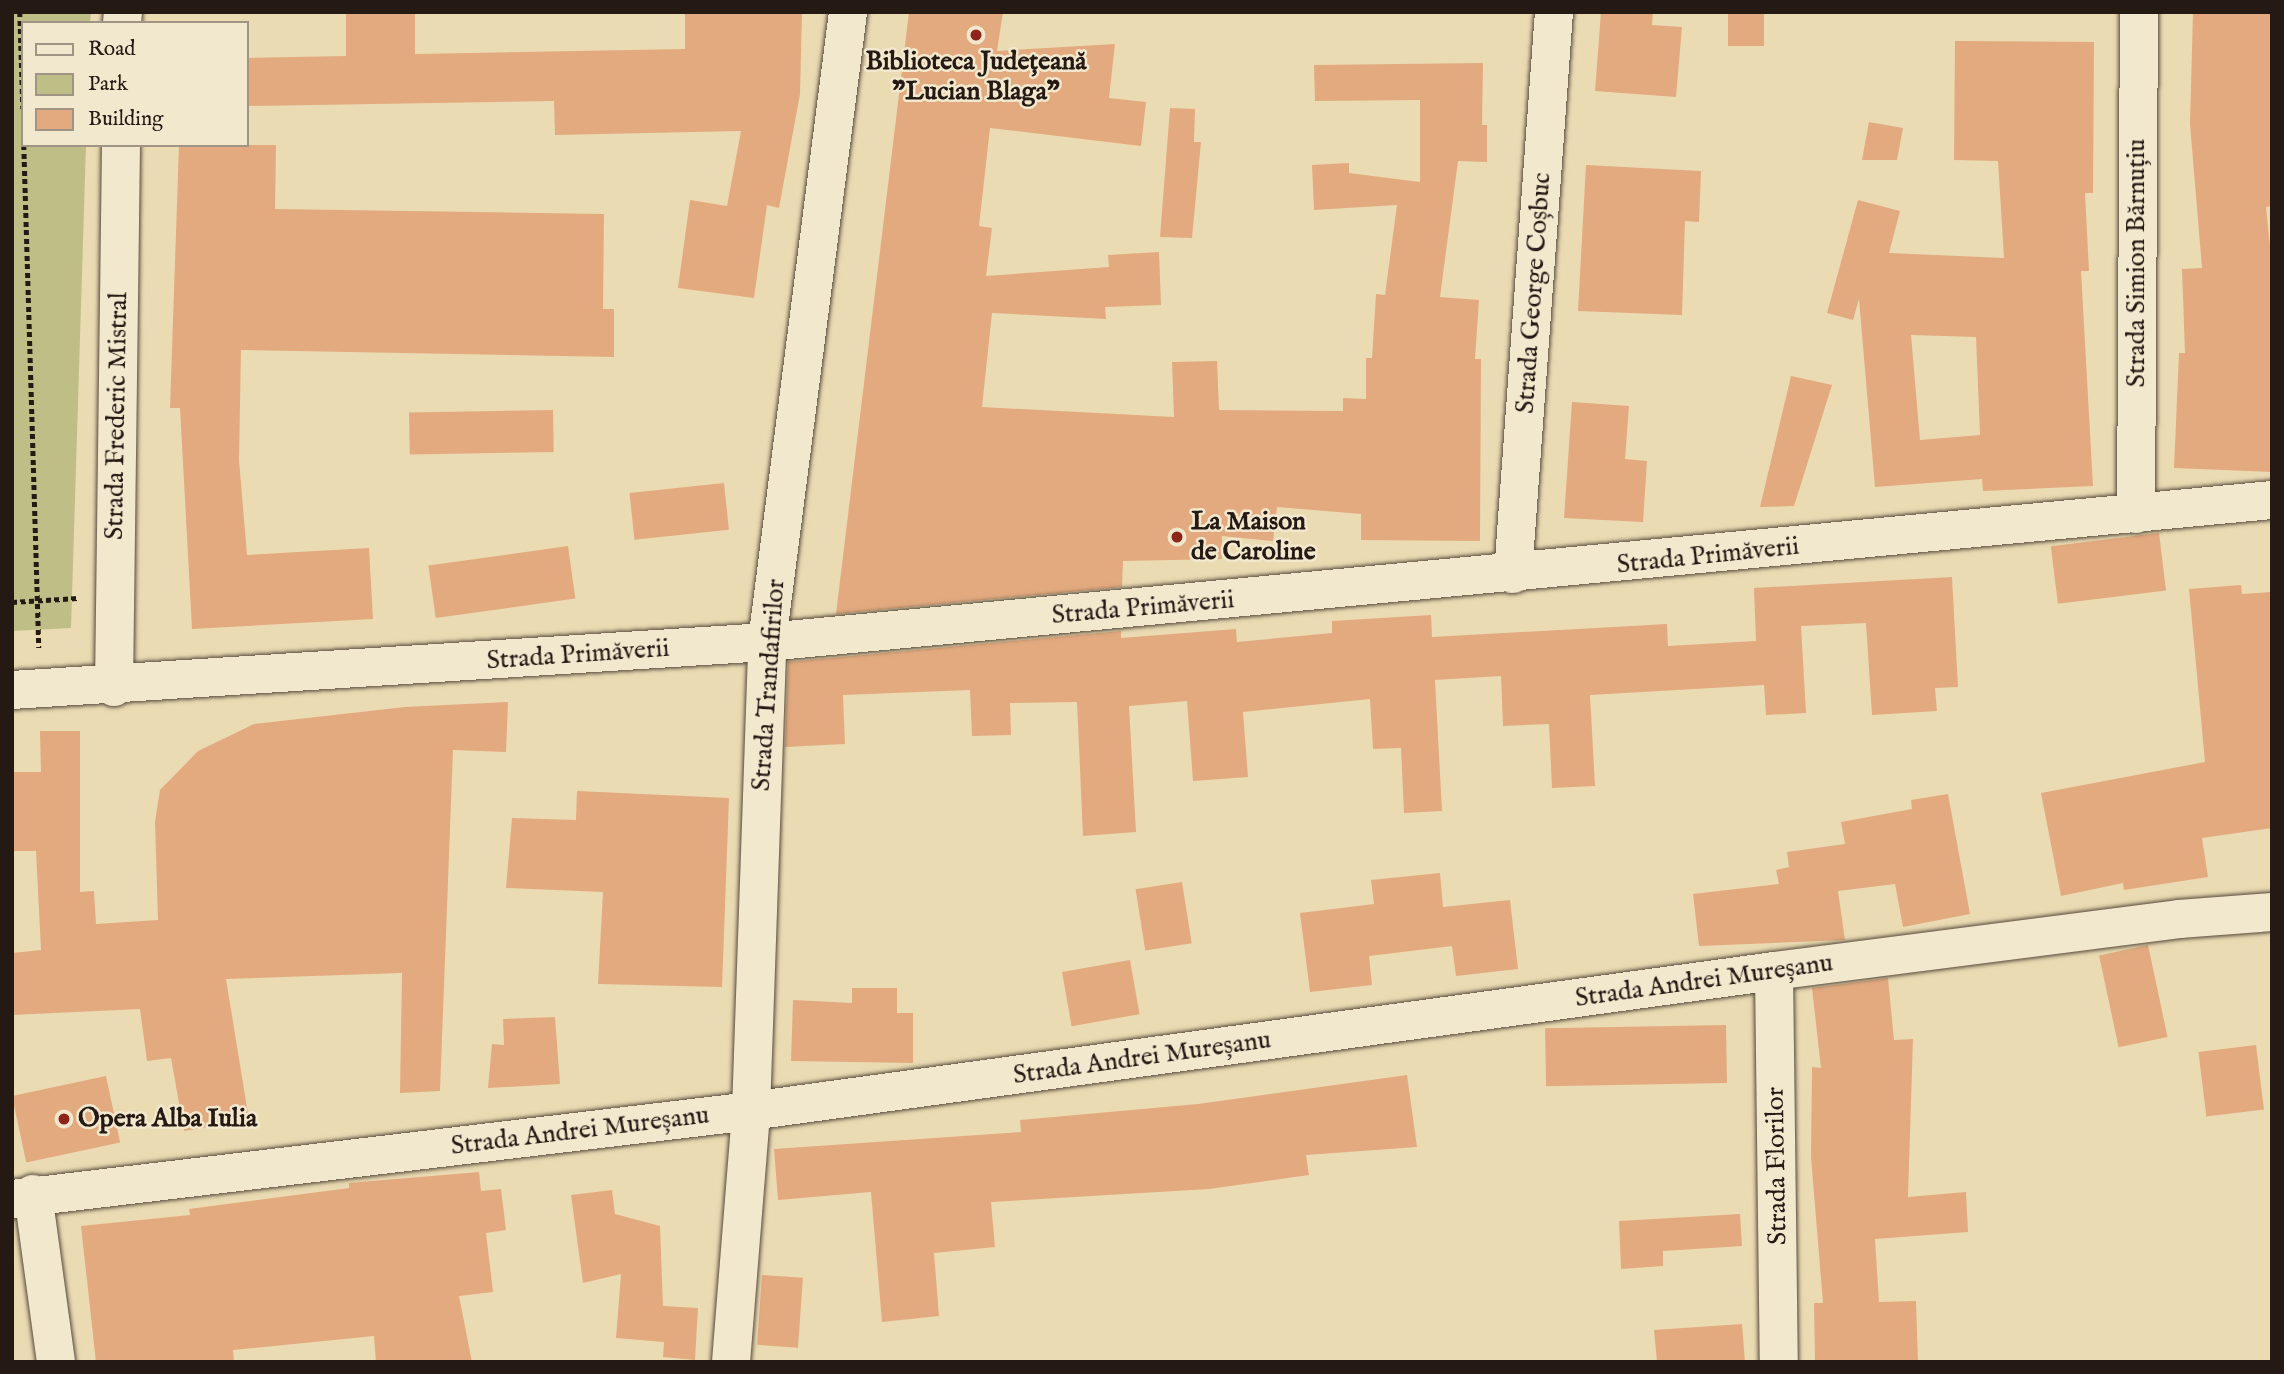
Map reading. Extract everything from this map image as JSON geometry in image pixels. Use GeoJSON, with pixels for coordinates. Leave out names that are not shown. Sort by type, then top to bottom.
{"type":"FeatureCollection","features":[{"type":"Feature","properties":{"kind":"street","name":"Strada Trandafirilor"},"geometry":{"type":"LineString","coordinates":[[731,1362],[751,1111],[767,642],[848,12]]}},
{"type":"Feature","properties":{"kind":"street","name":"Strada George Coșbuc"},"geometry":{"type":"LineString","coordinates":[[1513,574],[1554,12]]}},
{"type":"Feature","properties":{"kind":"street","name":"Strada Simion Bărnuțiu"},"geometry":{"type":"LineString","coordinates":[[2136,514],[2139,12]]}},
{"type":"Feature","properties":{"kind":"street","name":"Strada Frederic Mistral"},"geometry":{"type":"LineString","coordinates":[[114,687],[121,147]]}},
{"type":"Feature","properties":{"kind":"street","name":"Strada Primăverii"},"geometry":{"type":"LineString","coordinates":[[26,690],[114,687],[767,642],[1513,574],[2272,500]]}},
{"type":"Feature","properties":{"kind":"street","name":"Strada Andrei Mureșanu"},"geometry":{"type":"LineString","coordinates":[[22,1196],[751,1111],[1774,971],[2179,919],[2272,912]]}},
{"type":"Feature","properties":{"kind":"street","name":"Strada Florilor"},"geometry":{"type":"LineString","coordinates":[[1774,971],[1779,1362]]}},
{"type":"Feature","properties":{"kind":"street"},"geometry":{"type":"LineString","coordinates":[[22,1196],[56,1362]]}},
{"type":"Feature","properties":{"kind":"path"},"geometry":{"type":"LineString","coordinates":[[20,12],[21,34]]}},
{"type":"Feature","properties":{"kind":"path"},"geometry":{"type":"LineString","coordinates":[[24,147],[38,600],[26,690]]}},
{"type":"Feature","properties":{"kind":"path"},"geometry":{"type":"LineString","coordinates":[[12,602],[115,595]]}},
{"type":"Feature","properties":{"kind":"green space"},"geometry":{"type":"Polygon","coordinates":[[[12,12],[91,12],[90,21],[21,21],[21,147],[86,147],[71,628],[12,631],[12,12]]]}},
{"type":"Feature","properties":{"kind":"building"},"geometry":{"type":"Polygon","coordinates":[[[346,12],[415,12],[415,54],[685,49],[685,12],[802,12],[800,94],[779,208],[767,205],[754,298],[678,288],[690,200],[727,206],[741,131],[555,135],[554,101],[248,106],[248,58],[346,56],[346,12]]]}},
{"type":"Feature","properties":{"kind":"building"},"geometry":{"type":"Polygon","coordinates":[[[909,12],[1003,12],[997,51],[1115,44],[1109,98],[1146,102],[1141,146],[990,128],[979,226],[992,228],[986,276],[1109,267],[1108,255],[1159,252],[1161,305],[1105,307],[1106,319],[992,313],[982,407],[1174,417],[1172,362],[1217,361],[1219,410],[1343,411],[1343,398],[1366,399],[1366,358],[1372,358],[1376,294],[1385,295],[1397,205],[1314,210],[1312,165],[1349,163],[1349,173],[1420,182],[1420,100],[1315,101],[1314,65],[1483,63],[1482,125],[1487,125],[1487,162],[1458,161],[1440,297],[1479,300],[1475,359],[1481,359],[1480,541],[1361,540],[1361,514],[1277,507],[1273,541],[1222,536],[1222,559],[1123,561],[1122,587],[836,614],[909,12]]]}},
{"type":"Feature","properties":{"kind":"building"},"geometry":{"type":"Polygon","coordinates":[[[1601,12],[1653,12],[1652,25],[1682,27],[1676,97],[1595,91],[1601,12]]]}},
{"type":"Feature","properties":{"kind":"building"},"geometry":{"type":"Polygon","coordinates":[[[1728,12],[1764,12],[1764,46],[1728,46],[1728,12]]]}},
{"type":"Feature","properties":{"kind":"building"},"geometry":{"type":"Polygon","coordinates":[[[2193,12],[2272,12],[2272,206],[2266,207],[2272,266],[2272,472],[2174,468],[2179,353],[2185,353],[2182,269],[2202,268],[2190,124],[2193,12]]]}},
{"type":"Feature","properties":{"kind":"building"},"geometry":{"type":"Polygon","coordinates":[[[1955,41],[2094,42],[2093,193],[2085,193],[2089,271],[2081,271],[2093,486],[1983,491],[1982,479],[1875,487],[1859,299],[1853,320],[1827,313],[1858,200],[1900,211],[1889,253],[2004,258],[1998,161],[1954,160],[1955,41]],[[1911,335],[1920,440],[1980,435],[1976,337],[1911,335]]]}},
{"type":"Feature","properties":{"kind":"building"},"geometry":{"type":"Polygon","coordinates":[[[1170,108],[1195,109],[1194,142],[1201,142],[1192,238],[1160,237],[1170,108]]]}},
{"type":"Feature","properties":{"kind":"building"},"geometry":{"type":"Polygon","coordinates":[[[1869,122],[1903,128],[1897,160],[1862,160],[1869,122]]]}},
{"type":"Feature","properties":{"kind":"building"},"geometry":{"type":"Polygon","coordinates":[[[276,145],[275,209],[604,214],[603,309],[614,309],[614,357],[241,350],[239,460],[247,555],[369,548],[373,619],[192,629],[180,408],[170,408],[179,147],[276,145]]]}},
{"type":"Feature","properties":{"kind":"building"},"geometry":{"type":"Polygon","coordinates":[[[1586,165],[1701,171],[1699,222],[1685,221],[1682,315],[1578,311],[1586,165]]]}},
{"type":"Feature","properties":{"kind":"building"},"geometry":{"type":"Polygon","coordinates":[[[1791,376],[1832,385],[1794,506],[1760,507],[1791,376]]]}},
{"type":"Feature","properties":{"kind":"building"},"geometry":{"type":"Polygon","coordinates":[[[1572,402],[1629,406],[1625,459],[1647,461],[1643,522],[1564,518],[1572,402]]]}},
{"type":"Feature","properties":{"kind":"building"},"geometry":{"type":"Polygon","coordinates":[[[553,410],[554,452],[410,455],[409,413],[553,410]]]}},
{"type":"Feature","properties":{"kind":"building"},"geometry":{"type":"Polygon","coordinates":[[[724,483],[729,530],[634,540],[630,493],[724,483]]]}},
{"type":"Feature","properties":{"kind":"building"},"geometry":{"type":"Polygon","coordinates":[[[2159,533],[2166,591],[2058,604],[2051,546],[2159,533]]]}},
{"type":"Feature","properties":{"kind":"building"},"geometry":{"type":"Polygon","coordinates":[[[568,546],[575,598],[436,618],[428,566],[568,546]]]}},
{"type":"Feature","properties":{"kind":"building"},"geometry":{"type":"Polygon","coordinates":[[[1952,577],[1958,687],[1935,688],[1937,711],[1872,715],[1866,623],[1801,626],[1806,713],[1766,715],[1764,685],[1590,695],[1595,786],[1552,788],[1549,724],[1503,726],[1501,676],[1435,680],[1442,811],[1404,813],[1401,748],[1373,749],[1370,699],[1243,712],[1248,777],[1193,781],[1187,701],[1129,706],[1136,832],[1083,836],[1077,702],[1010,703],[1011,735],[972,736],[970,690],[843,695],[845,744],[785,747],[788,662],[1121,631],[1121,638],[1236,629],[1237,642],[1332,633],[1332,621],[1431,615],[1432,637],[1667,624],[1668,646],[1756,641],[1754,588],[1952,577]]]}},
{"type":"Feature","properties":{"kind":"building"},"geometry":{"type":"Polygon","coordinates":[[[2241,585],[2242,594],[2272,592],[2272,828],[2202,838],[2208,877],[2124,890],[2123,883],[2061,896],[2041,793],[2205,762],[2189,589],[2241,585]]]}},
{"type":"Feature","properties":{"kind":"building"},"geometry":{"type":"Polygon","coordinates":[[[508,702],[506,752],[453,750],[440,1091],[400,1093],[402,973],[226,979],[249,1120],[184,1131],[171,1058],[147,1061],[140,1009],[12,1015],[12,953],[41,950],[36,851],[12,851],[12,772],[41,772],[40,731],[80,731],[80,892],[94,891],[96,924],[158,920],[155,822],[160,790],[198,751],[254,724],[405,707],[508,702]]]}},
{"type":"Feature","properties":{"kind":"building"},"geometry":{"type":"Polygon","coordinates":[[[577,791],[729,798],[722,987],[598,984],[603,892],[506,888],[512,818],[576,820],[577,791]]]}},
{"type":"Feature","properties":{"kind":"building"},"geometry":{"type":"Polygon","coordinates":[[[1948,794],[1970,914],[1903,927],[1895,884],[1838,891],[1845,940],[1699,946],[1693,894],[1779,884],[1776,870],[1789,867],[1787,852],[1845,844],[1841,822],[1912,809],[1911,800],[1948,794]]]}},
{"type":"Feature","properties":{"kind":"building"},"geometry":{"type":"Polygon","coordinates":[[[1440,873],[1443,907],[1510,900],[1518,969],[1456,976],[1452,946],[1369,956],[1372,985],[1310,992],[1300,913],[1374,904],[1371,880],[1440,873]]]}},
{"type":"Feature","properties":{"kind":"building"},"geometry":{"type":"Polygon","coordinates":[[[1182,882],[1192,943],[1145,951],[1136,889],[1182,882]]]}},
{"type":"Feature","properties":{"kind":"building"},"geometry":{"type":"Polygon","coordinates":[[[2148,945],[2168,1037],[2119,1047],[2099,955],[2148,945]]]}},
{"type":"Feature","properties":{"kind":"building"},"geometry":{"type":"Polygon","coordinates":[[[1130,960],[1140,1014],[1072,1026],[1062,972],[1130,960]]]}},
{"type":"Feature","properties":{"kind":"building"},"geometry":{"type":"Polygon","coordinates":[[[1888,978],[1894,1040],[1913,1039],[1908,1197],[1966,1192],[1968,1232],[1875,1239],[1879,1302],[1916,1301],[1918,1362],[1815,1362],[1814,1303],[1823,1303],[1811,1157],[1812,1067],[1821,1068],[1812,988],[1888,978]]]}},
{"type":"Feature","properties":{"kind":"building"},"geometry":{"type":"Polygon","coordinates":[[[852,988],[897,988],[897,1013],[913,1013],[913,1063],[791,1061],[793,1000],[852,1003],[852,988]]]}},
{"type":"Feature","properties":{"kind":"building"},"geometry":{"type":"Polygon","coordinates":[[[555,1017],[560,1084],[488,1088],[492,1044],[504,1045],[503,1019],[555,1017]]]}},
{"type":"Feature","properties":{"kind":"building"},"geometry":{"type":"Polygon","coordinates":[[[1726,1025],[1727,1083],[1546,1086],[1545,1028],[1726,1025]]]}},
{"type":"Feature","properties":{"kind":"building"},"geometry":{"type":"Polygon","coordinates":[[[2256,1045],[2264,1110],[2206,1117],[2198,1052],[2256,1045]]]}},
{"type":"Feature","properties":{"kind":"building"},"geometry":{"type":"Polygon","coordinates":[[[1407,1075],[1417,1147],[1306,1155],[1309,1175],[1209,1189],[991,1202],[995,1247],[934,1253],[939,1316],[882,1322],[871,1192],[778,1200],[774,1149],[1021,1132],[1020,1120],[1198,1104],[1407,1075]]]}},
{"type":"Feature","properties":{"kind":"building","name":"Opera Alba Iulia"},"geometry":{"type":"Polygon","coordinates":[[[106,1076],[120,1143],[26,1162],[12,1096],[106,1076]]]}},
{"type":"Feature","properties":{"kind":"building"},"geometry":{"type":"Polygon","coordinates":[[[479,1172],[481,1191],[501,1189],[506,1230],[486,1233],[493,1292],[459,1296],[472,1362],[376,1362],[374,1336],[233,1350],[234,1362],[96,1362],[81,1226],[190,1215],[189,1209],[349,1188],[349,1183],[479,1172]]]}},
{"type":"Feature","properties":{"kind":"building"},"geometry":{"type":"Polygon","coordinates":[[[612,1190],[615,1214],[660,1226],[663,1306],[698,1308],[695,1360],[663,1357],[664,1342],[616,1338],[621,1274],[583,1283],[571,1195],[612,1190]]]}},
{"type":"Feature","properties":{"kind":"building"},"geometry":{"type":"Polygon","coordinates":[[[1740,1214],[1742,1246],[1663,1251],[1663,1266],[1621,1269],[1619,1221],[1740,1214]]]}},
{"type":"Feature","properties":{"kind":"building"},"geometry":{"type":"Polygon","coordinates":[[[762,1275],[803,1278],[798,1348],[757,1345],[762,1275]]]}},
{"type":"Feature","properties":{"kind":"building"},"geometry":{"type":"Polygon","coordinates":[[[1742,1324],[1745,1362],[1657,1362],[1654,1330],[1742,1324]]]}},
{"type":"Feature","properties":{"kind":"place","name":"Biblioteca Județeană \"Lucian Blaga\""},"geometry":{"type":"Point","coordinates":[976,35]}},
{"type":"Feature","properties":{"kind":"place","name":"La Maison de Caroline"},"geometry":{"type":"Point","coordinates":[1177,537]}},
{"type":"Feature","properties":{"kind":"place","name":"Opera Alba Iulia"},"geometry":{"type":"Point","coordinates":[64,1119]}}]}
